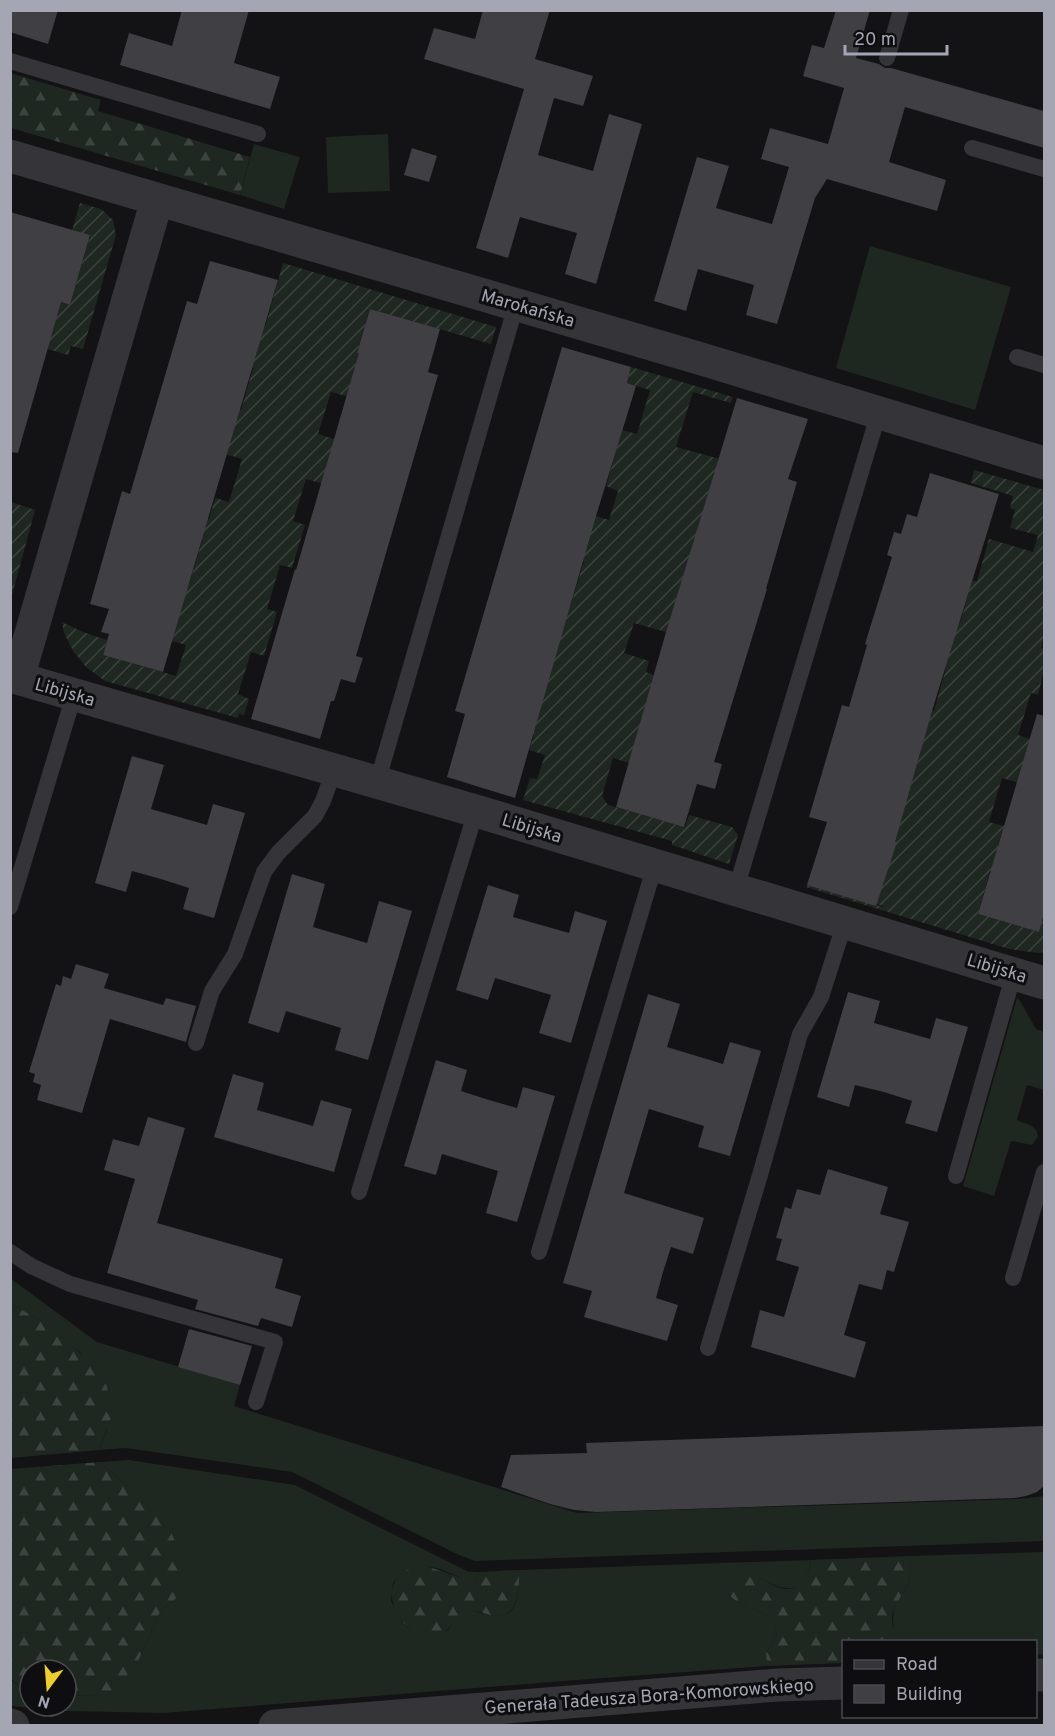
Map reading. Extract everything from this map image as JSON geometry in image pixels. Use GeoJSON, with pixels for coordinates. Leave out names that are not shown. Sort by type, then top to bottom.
{"type":"FeatureCollection","features":[{"type":"Feature","properties":{"kind":"street","name":"Marokańska"},"geometry":{"type":"LineString","coordinates":[[10,156],[728,366],[1044,463]]}},
{"type":"Feature","properties":{"kind":"street","name":"Libijska"},"geometry":{"type":"LineString","coordinates":[[158,200],[14,677],[476,811],[1044,983]]}},
{"type":"Feature","properties":{"kind":"street","name":"Generała Tadeusza Bora-Komorowskiego"},"geometry":{"type":"LineString","coordinates":[[275,1725],[778,1685],[842,1683]]}},
{"type":"Feature","properties":{"kind":"lane"},"geometry":{"type":"LineString","coordinates":[[887,58],[901,10]]}},
{"type":"Feature","properties":{"kind":"lane"},"geometry":{"type":"LineString","coordinates":[[10,61],[258,134]]}},
{"type":"Feature","properties":{"kind":"lane"},"geometry":{"type":"LineString","coordinates":[[972,148],[1044,169]]}},
{"type":"Feature","properties":{"kind":"lane"},"geometry":{"type":"LineString","coordinates":[[377,783],[516,305]]}},
{"type":"Feature","properties":{"kind":"lane"},"geometry":{"type":"LineString","coordinates":[[1017,357],[1044,365]]}},
{"type":"Feature","properties":{"kind":"lane"},"geometry":{"type":"LineString","coordinates":[[736,889],[879,412]]}},
{"type":"Feature","properties":{"kind":"lane"},"geometry":{"type":"LineString","coordinates":[[10,907],[74,695]]}},
{"type":"Feature","properties":{"kind":"lane"},"geometry":{"type":"LineString","coordinates":[[196,1043],[212,991],[235,954],[264,872],[278,853],[315,816],[334,770]]}},
{"type":"Feature","properties":{"kind":"lane"},"geometry":{"type":"LineString","coordinates":[[359,1192],[476,811]]}},
{"type":"Feature","properties":{"kind":"lane"},"geometry":{"type":"LineString","coordinates":[[540,1252],[655,865]]}},
{"type":"Feature","properties":{"kind":"lane"},"geometry":{"type":"LineString","coordinates":[[708,1348],[800,1034],[821,997],[845,922]]}},
{"type":"Feature","properties":{"kind":"lane"},"geometry":{"type":"LineString","coordinates":[[956,1176],[1014,973]]}},
{"type":"Feature","properties":{"kind":"lane"},"geometry":{"type":"LineString","coordinates":[[1013,1278],[1044,1172]]}},
{"type":"Feature","properties":{"kind":"lane"},"geometry":{"type":"LineString","coordinates":[[10,1252],[31,1266],[70,1284],[275,1342],[255,1402]]}},
{"type":"Feature","properties":{"kind":"green space"},"geometry":{"type":"Polygon","coordinates":[[[10,73],[101,100],[98,111],[250,157],[240,195],[11,128],[10,73]]]}},
{"type":"Feature","properties":{"kind":"green space"},"geometry":{"type":"Polygon","coordinates":[[[388,134],[390,191],[328,193],[326,137],[388,134]]]}},
{"type":"Feature","properties":{"kind":"green space"},"geometry":{"type":"Polygon","coordinates":[[[254,144],[300,157],[284,209],[240,195],[254,144]]]}},
{"type":"Feature","properties":{"kind":"green space"},"geometry":{"type":"Polygon","coordinates":[[[80,203],[101,209],[113,220],[116,235],[83,349],[71,346],[68,355],[11,338],[42,297],[70,305],[90,236],[69,241],[80,203]]]}},
{"type":"Feature","properties":{"kind":"green space"},"geometry":{"type":"Polygon","coordinates":[[[870,246],[1011,287],[975,410],[836,368],[870,246]]]}},
{"type":"Feature","properties":{"kind":"green space"},"geometry":{"type":"Polygon","coordinates":[[[283,263],[496,327],[491,344],[370,309],[357,352],[376,357],[364,401],[331,392],[318,434],[350,444],[337,488],[306,479],[293,521],[305,525],[292,568],[280,565],[267,609],[277,612],[264,656],[251,652],[238,694],[249,699],[244,715],[239,714],[238,718],[105,681],[86,667],[73,651],[64,633],[62,622],[107,640],[103,655],[176,676],[186,645],[172,641],[176,626],[162,623],[189,584],[202,541],[200,516],[209,519],[215,498],[229,502],[242,459],[209,449],[222,405],[241,410],[253,368],[235,362],[266,324],[283,263]]]}},
{"type":"Feature","properties":{"kind":"green space"},"geometry":{"type":"Polygon","coordinates":[[[631,367],[733,397],[731,403],[693,392],[676,447],[720,459],[666,632],[634,623],[624,653],[649,661],[646,672],[654,675],[641,719],[659,725],[629,763],[613,758],[602,796],[608,805],[685,827],[689,815],[732,827],[738,835],[729,864],[672,845],[672,841],[523,800],[530,778],[537,779],[545,755],[529,750],[534,735],[514,729],[571,604],[584,561],[566,555],[579,511],[609,520],[618,491],[606,486],[622,430],[637,434],[650,390],[627,383],[631,367]]]}},
{"type":"Feature","properties":{"kind":"green space"},"geometry":{"type":"Polygon","coordinates":[[[974,470],[1044,490],[1044,634],[1041,648],[1044,649],[1044,670],[1038,695],[1031,693],[1018,735],[1044,744],[1044,753],[1035,788],[1002,778],[989,822],[1004,826],[998,844],[1008,875],[990,871],[978,914],[1039,932],[1042,921],[1044,922],[1044,952],[1038,953],[1009,949],[806,887],[807,885],[883,907],[876,904],[896,842],[892,841],[920,754],[928,709],[934,711],[946,668],[929,663],[942,618],[960,623],[972,581],[977,581],[989,539],[1033,552],[1038,535],[1010,528],[1015,510],[1010,508],[1013,496],[971,483],[974,470]]]}},
{"type":"Feature","properties":{"kind":"green space"},"geometry":{"type":"Polygon","coordinates":[[[10,502],[35,510],[11,599],[10,502]]]}},
{"type":"Feature","properties":{"kind":"green space"},"geometry":{"type":"Polygon","coordinates":[[[1017,998],[1036,1029],[1042,1031],[1044,1036],[1044,1090],[1027,1085],[1017,1120],[1032,1126],[1037,1131],[1038,1137],[1032,1145],[1011,1141],[994,1196],[963,1186],[1017,998]]]}},
{"type":"Feature","properties":{"kind":"green space"},"geometry":{"type":"Polygon","coordinates":[[[10,1278],[97,1342],[240,1385],[234,1406],[577,1513],[1018,1499],[1044,1496],[1044,1541],[475,1561],[292,1472],[126,1448],[99,1450],[107,1430],[81,1353],[62,1339],[52,1328],[11,1303],[10,1278]]]}},
{"type":"Feature","properties":{"kind":"green space"},"geometry":{"type":"Polygon","coordinates":[[[11,1303],[52,1328],[98,1369],[107,1387],[111,1404],[111,1418],[99,1450],[11,1458],[11,1303]]]}},
{"type":"Feature","properties":{"kind":"green space"},"geometry":{"type":"Polygon","coordinates":[[[129,1460],[295,1485],[469,1572],[480,1572],[475,1579],[465,1579],[425,1566],[401,1574],[393,1583],[391,1601],[403,1624],[412,1631],[447,1631],[458,1616],[467,1611],[496,1616],[505,1615],[515,1606],[519,1570],[811,1560],[804,1580],[793,1588],[777,1586],[759,1578],[726,1593],[766,1615],[774,1623],[777,1634],[766,1653],[767,1666],[164,1713],[78,1711],[78,1695],[98,1696],[139,1659],[161,1610],[174,1601],[130,1489],[100,1462],[129,1460]]]}},
{"type":"Feature","properties":{"kind":"green space"},"geometry":{"type":"Polygon","coordinates":[[[100,1462],[166,1522],[182,1556],[183,1575],[179,1592],[174,1601],[161,1610],[139,1659],[117,1688],[98,1696],[78,1695],[78,1658],[18,1658],[18,1685],[11,1679],[11,1469],[100,1462]]]}},
{"type":"Feature","properties":{"kind":"green space"},"geometry":{"type":"Polygon","coordinates":[[[1044,1552],[1044,1654],[1037,1655],[1037,1640],[897,1640],[893,1616],[895,1605],[908,1584],[910,1556],[1044,1552]]]}},
{"type":"Feature","properties":{"kind":"green space"},"geometry":{"type":"Polygon","coordinates":[[[910,1556],[908,1584],[896,1604],[892,1618],[897,1640],[842,1640],[842,1663],[767,1666],[766,1653],[777,1634],[774,1623],[766,1615],[735,1600],[725,1592],[727,1582],[741,1574],[751,1575],[785,1589],[792,1588],[804,1580],[811,1560],[910,1556]]]}},
{"type":"Feature","properties":{"kind":"green space"},"geometry":{"type":"Polygon","coordinates":[[[425,1566],[462,1578],[475,1579],[480,1572],[519,1570],[518,1593],[514,1607],[503,1615],[495,1616],[476,1611],[465,1612],[440,1635],[423,1636],[404,1624],[393,1604],[392,1593],[394,1583],[401,1574],[414,1567],[425,1566]]]}},
{"type":"Feature","properties":{"kind":"green space"},"geometry":{"type":"Polygon","coordinates":[[[10,1679],[18,1685],[18,1707],[11,1706],[10,1679]]]}},
{"type":"Feature","properties":{"kind":"building"},"geometry":{"type":"Polygon","coordinates":[[[10,10],[58,10],[48,44],[10,32],[10,10]]]}},
{"type":"Feature","properties":{"kind":"building"},"geometry":{"type":"Polygon","coordinates":[[[182,10],[249,10],[234,63],[280,77],[270,109],[120,65],[129,33],[172,46],[182,10]]]}},
{"type":"Feature","properties":{"kind":"building"},"geometry":{"type":"Polygon","coordinates":[[[483,10],[550,10],[535,59],[593,76],[583,106],[554,98],[538,155],[593,171],[609,114],[642,124],[596,284],[565,274],[577,233],[520,217],[508,258],[476,248],[524,89],[424,59],[434,28],[475,39],[483,10]]]}},
{"type":"Feature","properties":{"kind":"building"},"geometry":{"type":"Polygon","coordinates":[[[836,10],[870,10],[856,58],[1044,111],[1044,148],[905,107],[889,162],[946,180],[937,211],[827,179],[815,198],[777,324],[746,315],[754,285],[698,269],[686,311],[654,301],[697,157],[729,166],[716,208],[772,224],[789,167],[761,159],[770,128],[828,144],[844,88],[803,76],[812,45],[824,48],[836,10]]]}},
{"type":"Feature","properties":{"kind":"building"},"geometry":{"type":"Polygon","coordinates":[[[412,148],[437,156],[429,182],[404,175],[412,148]]]}},
{"type":"Feature","properties":{"kind":"building"},"geometry":{"type":"Polygon","coordinates":[[[10,212],[90,235],[70,305],[61,302],[18,453],[10,452],[10,212]]]}},
{"type":"Feature","properties":{"kind":"building"},"geometry":{"type":"Polygon","coordinates":[[[210,261],[278,280],[163,672],[103,655],[109,634],[101,632],[109,609],[90,604],[122,491],[130,494],[187,301],[197,304],[210,261]]]}},
{"type":"Feature","properties":{"kind":"building"},"geometry":{"type":"Polygon","coordinates":[[[370,309],[440,329],[428,372],[438,375],[356,656],[363,658],[355,683],[341,679],[334,701],[331,701],[320,739],[251,719],[370,309]]]}},
{"type":"Feature","properties":{"kind":"building"},"geometry":{"type":"Polygon","coordinates":[[[562,347],[631,367],[627,383],[636,386],[515,798],[447,777],[465,714],[455,711],[562,347]]]}},
{"type":"Feature","properties":{"kind":"building"},"geometry":{"type":"Polygon","coordinates":[[[737,398],[808,419],[788,479],[797,482],[714,762],[722,764],[715,789],[697,784],[684,827],[616,807],[737,398]]]}},
{"type":"Feature","properties":{"kind":"building"},"geometry":{"type":"Polygon","coordinates":[[[930,473],[999,494],[932,711],[895,842],[897,842],[876,906],[807,885],[827,822],[809,817],[842,705],[849,707],[867,645],[865,644],[892,557],[887,555],[894,532],[901,534],[907,514],[917,517],[930,473]]]}},
{"type":"Feature","properties":{"kind":"building"},"geometry":{"type":"Polygon","coordinates":[[[1037,714],[1044,716],[1044,914],[1039,932],[978,914],[1037,714]]]}},
{"type":"Feature","properties":{"kind":"building"},"geometry":{"type":"Polygon","coordinates":[[[132,756],[164,765],[151,809],[207,825],[213,804],[245,813],[214,918],[183,909],[189,888],[161,879],[132,871],[126,892],[95,883],[132,756]]]}},
{"type":"Feature","properties":{"kind":"building"},"geometry":{"type":"Polygon","coordinates":[[[292,874],[325,884],[313,927],[367,943],[379,901],[412,911],[368,1060],[335,1050],[341,1028],[286,1011],[279,1033],[248,1023],[292,874]]]}},
{"type":"Feature","properties":{"kind":"building"},"geometry":{"type":"Polygon","coordinates":[[[488,885],[519,895],[513,917],[569,933],[575,911],[607,921],[571,1043],[539,1033],[551,995],[495,978],[488,1000],[456,990],[488,885]]]}},
{"type":"Feature","properties":{"kind":"building"},"geometry":{"type":"Polygon","coordinates":[[[76,964],[109,974],[104,988],[163,1005],[166,998],[196,1006],[186,1042],[110,1019],[82,1113],[37,1100],[41,1085],[33,1082],[35,1074],[29,1072],[56,984],[61,986],[63,976],[71,979],[76,964]]]}},
{"type":"Feature","properties":{"kind":"building"},"geometry":{"type":"Polygon","coordinates":[[[848,992],[880,1001],[874,1023],[930,1039],[936,1018],[968,1027],[937,1132],[905,1123],[912,1101],[884,1092],[855,1085],[849,1107],[817,1097],[848,992]]]}},
{"type":"Feature","properties":{"kind":"building"},"geometry":{"type":"Polygon","coordinates":[[[648,994],[680,1004],[667,1047],[723,1064],[730,1042],[761,1051],[730,1156],[698,1147],[704,1126],[649,1109],[624,1193],[704,1218],[693,1254],[671,1247],[663,1272],[656,1298],[678,1305],[667,1341],[584,1317],[592,1291],[563,1283],[648,994]]]}},
{"type":"Feature","properties":{"kind":"building"},"geometry":{"type":"Polygon","coordinates":[[[436,1060],[467,1070],[461,1091],[489,1100],[517,1108],[523,1087],[555,1096],[517,1222],[486,1213],[498,1171],[442,1154],[436,1175],[404,1166],[436,1060]]]}},
{"type":"Feature","properties":{"kind":"building"},"geometry":{"type":"Polygon","coordinates":[[[233,1074],[264,1083],[257,1110],[313,1126],[321,1100],[352,1109],[334,1172],[214,1137],[233,1074]]]}},
{"type":"Feature","properties":{"kind":"building"},"geometry":{"type":"Polygon","coordinates":[[[148,1117],[185,1128],[157,1223],[283,1259],[275,1288],[301,1296],[292,1327],[261,1318],[258,1326],[195,1309],[198,1300],[107,1273],[135,1179],[104,1170],[113,1139],[139,1146],[148,1117]]]}},
{"type":"Feature","properties":{"kind":"building"},"geometry":{"type":"Polygon","coordinates":[[[828,1169],[888,1187],[880,1214],[909,1222],[894,1272],[887,1270],[882,1290],[859,1284],[844,1335],[866,1342],[855,1378],[751,1347],[760,1310],[784,1317],[799,1267],[776,1260],[782,1239],[776,1238],[785,1207],[791,1209],[797,1189],[820,1195],[828,1169]]]}},
{"type":"Feature","properties":{"kind":"building"},"geometry":{"type":"Polygon","coordinates":[[[189,1329],[252,1346],[240,1385],[178,1367],[189,1329]]]}},
{"type":"Feature","properties":{"kind":"building"},"geometry":{"type":"Polygon","coordinates":[[[1044,1426],[1044,1486],[1037,1492],[1015,1498],[596,1512],[550,1504],[501,1487],[511,1455],[587,1453],[586,1443],[1044,1426]]]}}]}
